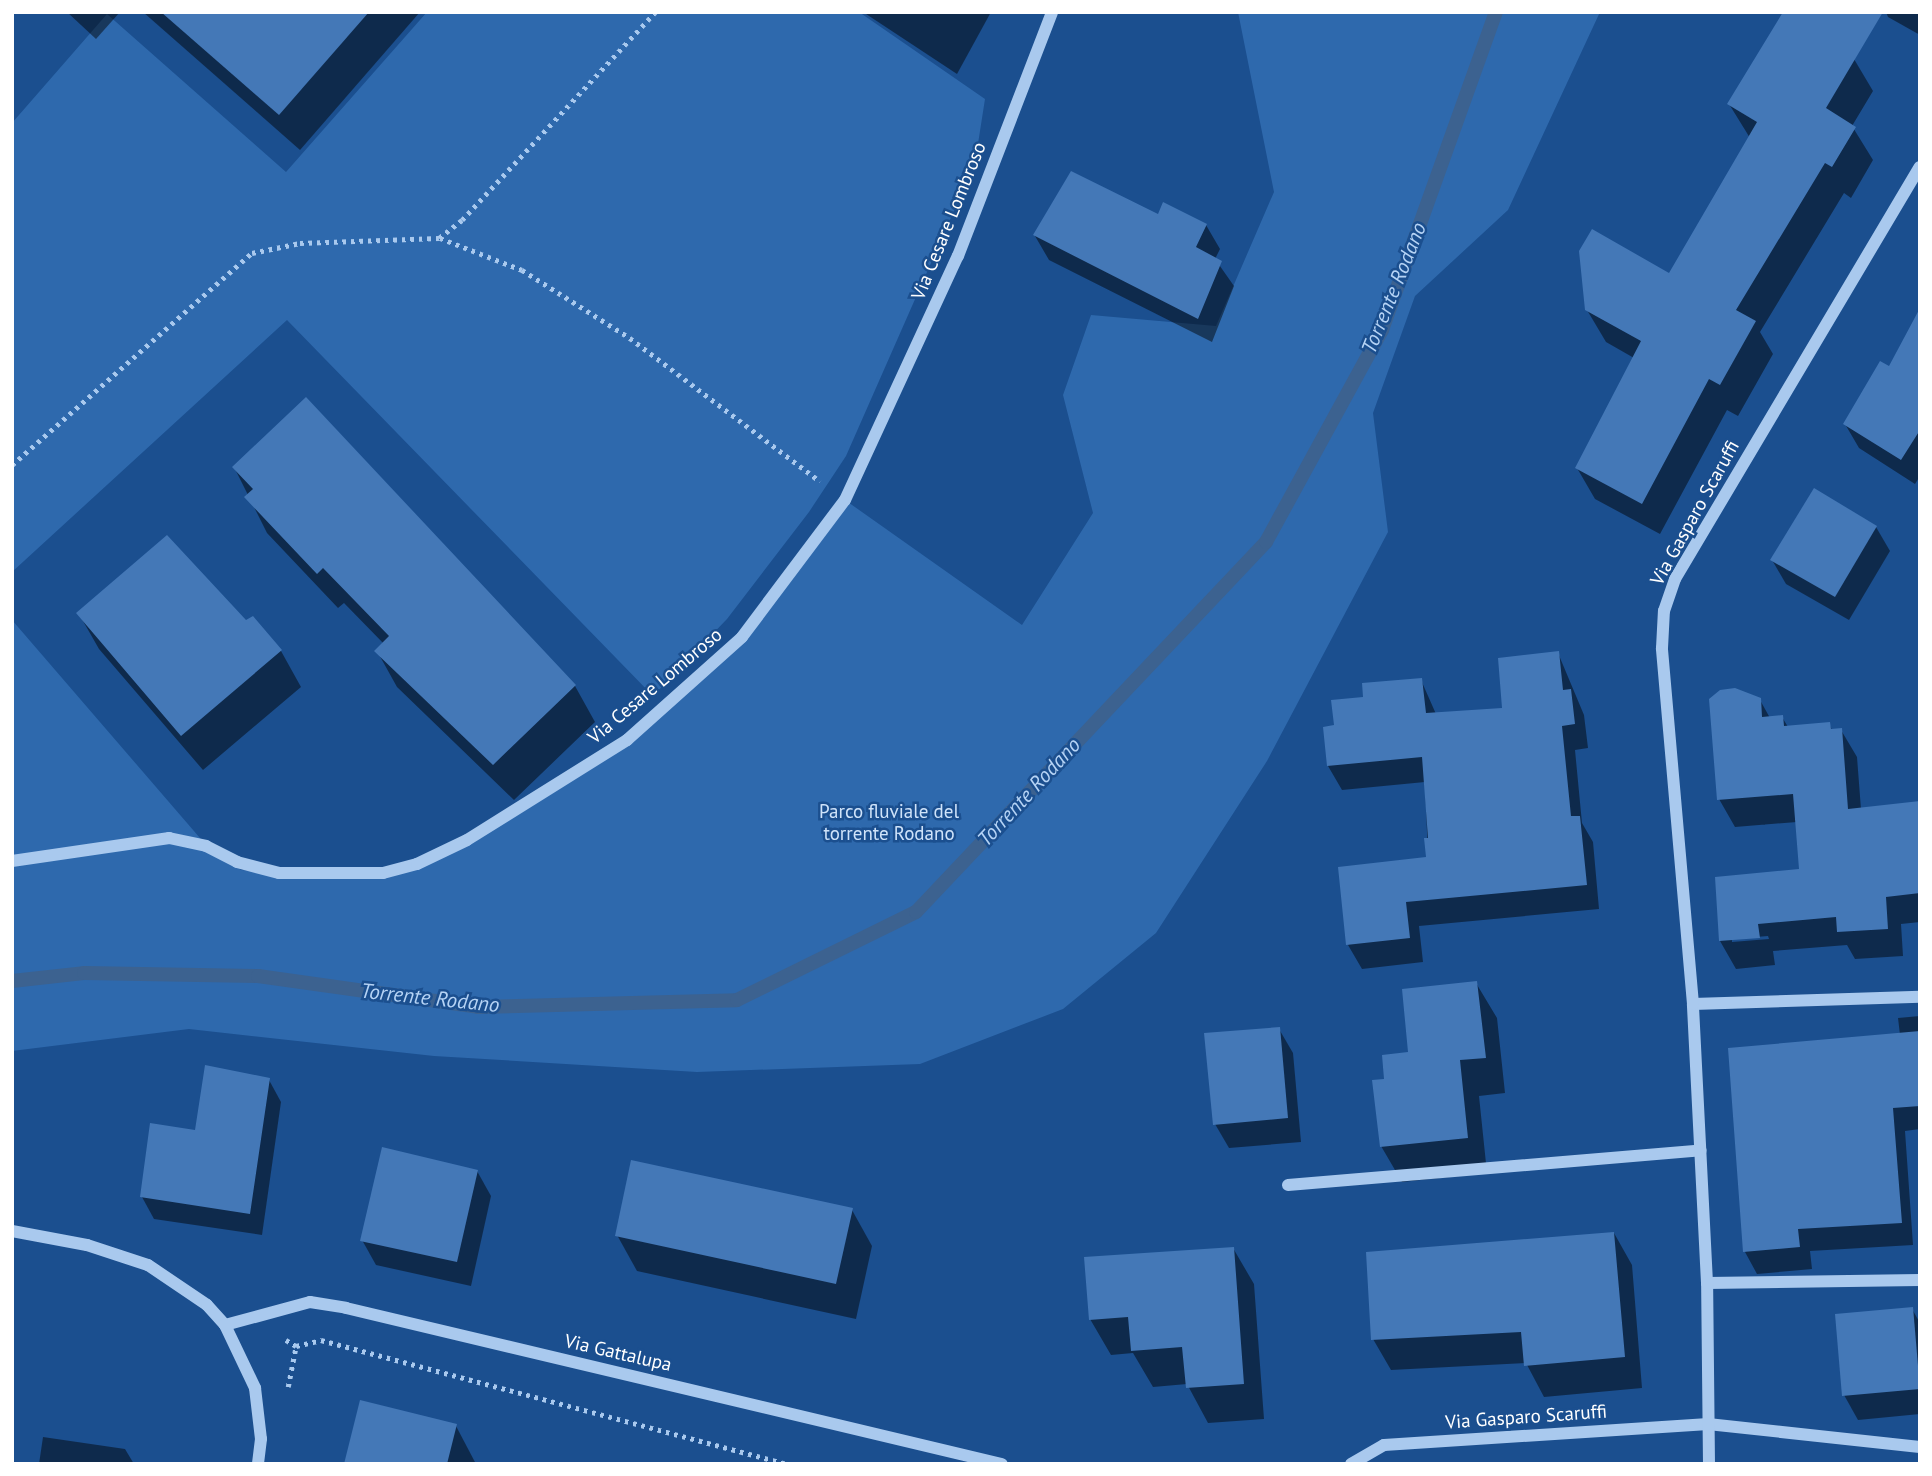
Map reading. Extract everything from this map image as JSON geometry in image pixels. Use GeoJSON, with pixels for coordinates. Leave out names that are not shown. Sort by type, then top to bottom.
{"type":"FeatureCollection","features":[{"type":"Feature","properties":{"kind":"street","name":"Via Cesare Lombroso"},"geometry":{"type":"LineString","coordinates":[[12,861],[169,838],[206,845],[237,862],[279,873],[383,873],[417,864],[524,808],[627,740],[742,637],[845,500],[958,256],[1052,12]]}},
{"type":"Feature","properties":{"kind":"street","name":"Via Gasparo Scaruffi"},"geometry":{"type":"LineString","coordinates":[[1710,1464],[1707,1283],[1701,1150],[1693,1004],[1662,648],[1664,611],[1675,579],[1920,167]]}},
{"type":"Feature","properties":{"kind":"street"},"geometry":{"type":"LineString","coordinates":[[1693,1004],[1920,997]]}},
{"type":"Feature","properties":{"kind":"street"},"geometry":{"type":"LineString","coordinates":[[1288,1185],[1701,1150]]}},
{"type":"Feature","properties":{"kind":"street"},"geometry":{"type":"LineString","coordinates":[[12,1231],[87,1245],[148,1265],[207,1306],[225,1325],[255,1388],[261,1439],[258,1464]]}},
{"type":"Feature","properties":{"kind":"street"},"geometry":{"type":"LineString","coordinates":[[1707,1283],[1920,1280]]}},
{"type":"Feature","properties":{"kind":"street","name":"Via Gattalupa"},"geometry":{"type":"LineString","coordinates":[[225,1325],[310,1302],[346,1308],[1002,1464]]}},
{"type":"Feature","properties":{"kind":"street","name":"Via Gasparo Scaruffi"},"geometry":{"type":"LineString","coordinates":[[1352,1464],[1384,1445],[1708,1424],[1920,1447]]}},
{"type":"Feature","properties":{"kind":"path"},"geometry":{"type":"LineString","coordinates":[[439,238],[462,220],[655,12]]}},
{"type":"Feature","properties":{"kind":"path"},"geometry":{"type":"LineString","coordinates":[[12,465],[252,253],[300,243],[439,238],[522,270],[630,338],[845,500]]}},
{"type":"Feature","properties":{"kind":"path"},"geometry":{"type":"LineString","coordinates":[[296,1346],[321,1340],[788,1464]]}},
{"type":"Feature","properties":{"kind":"green space"},"geometry":{"type":"Polygon","coordinates":[[[427,12],[859,12],[985,99],[975,163],[846,456],[809,512],[727,619],[653,696],[287,320],[12,572],[12,123],[107,14],[286,172],[427,12]]]}},
{"type":"Feature","properties":{"kind":"green space","name":"Parco fluviale del torrente Rodano"},"geometry":{"type":"Polygon","coordinates":[[[1238,12],[1600,12],[1508,210],[1415,296],[1373,413],[1388,532],[1267,761],[1156,933],[1063,1009],[920,1064],[697,1072],[434,1056],[189,1029],[12,1051],[12,620],[206,845],[241,870],[314,875],[417,864],[575,776],[742,637],[845,500],[1022,625],[1093,513],[1063,395],[1091,315],[1216,326],[1274,192],[1238,12]]]}},
{"type":"Feature","properties":{"kind":"building"},"geometry":{"type":"Polygon","coordinates":[[[161,12],[369,12],[279,115],[161,12]]]}},
{"type":"Feature","properties":{"kind":"building"},"geometry":{"type":"Polygon","coordinates":[[[1783,12],[1883,12],[1826,108],[1856,127],[1832,167],[1825,163],[1736,310],[1756,321],[1720,385],[1709,379],[1642,504],[1575,468],[1641,341],[1585,310],[1579,251],[1592,229],[1669,273],[1757,122],[1727,104],[1783,12]]]}},
{"type":"Feature","properties":{"kind":"building"},"geometry":{"type":"Polygon","coordinates":[[[1071,171],[1158,214],[1163,202],[1207,224],[1196,247],[1222,261],[1198,319],[1033,235],[1071,171]]]}},
{"type":"Feature","properties":{"kind":"building"},"geometry":{"type":"Polygon","coordinates":[[[1920,308],[1920,430],[1901,460],[1843,424],[1880,361],[1889,366],[1920,308]]]}},
{"type":"Feature","properties":{"kind":"building"},"geometry":{"type":"Polygon","coordinates":[[[306,397],[576,685],[493,765],[374,651],[389,636],[323,568],[317,574],[244,497],[253,489],[232,467],[306,397]]]}},
{"type":"Feature","properties":{"kind":"building"},"geometry":{"type":"Polygon","coordinates":[[[1814,488],[1877,526],[1835,597],[1770,560],[1814,488]]]}},
{"type":"Feature","properties":{"kind":"building"},"geometry":{"type":"Polygon","coordinates":[[[167,535],[246,620],[253,616],[282,650],[181,736],[76,613],[167,535]]]}},
{"type":"Feature","properties":{"kind":"building"},"geometry":{"type":"Polygon","coordinates":[[[1559,651],[1563,690],[1571,689],[1575,724],[1562,726],[1571,816],[1580,816],[1587,885],[1406,902],[1410,938],[1346,945],[1338,867],[1426,857],[1424,838],[1428,838],[1422,757],[1327,766],[1323,727],[1334,725],[1331,700],[1363,697],[1362,683],[1422,678],[1426,713],[1502,708],[1498,658],[1559,651]]]}},
{"type":"Feature","properties":{"kind":"building"},"geometry":{"type":"Polygon","coordinates":[[[1735,688],[1761,698],[1762,717],[1783,715],[1784,726],[1830,722],[1831,729],[1842,728],[1848,809],[1920,801],[1920,893],[1886,897],[1888,929],[1837,932],[1836,917],[1758,924],[1760,938],[1719,941],[1715,877],[1799,869],[1793,794],[1717,800],[1709,699],[1720,690],[1735,688]]]}},
{"type":"Feature","properties":{"kind":"building"},"geometry":{"type":"Polygon","coordinates":[[[1477,981],[1486,1058],[1460,1060],[1468,1138],[1380,1147],[1372,1080],[1384,1079],[1382,1055],[1408,1052],[1402,989],[1477,981]]]}},
{"type":"Feature","properties":{"kind":"building"},"geometry":{"type":"Polygon","coordinates":[[[1280,1027],[1288,1118],[1213,1125],[1204,1033],[1280,1027]]]}},
{"type":"Feature","properties":{"kind":"building"},"geometry":{"type":"Polygon","coordinates":[[[1920,1031],[1920,1106],[1893,1108],[1902,1223],[1798,1229],[1800,1247],[1743,1252],[1728,1048],[1920,1031]]]}},
{"type":"Feature","properties":{"kind":"building"},"geometry":{"type":"Polygon","coordinates":[[[205,1065],[270,1078],[250,1214],[140,1197],[150,1123],[195,1130],[205,1065]]]}},
{"type":"Feature","properties":{"kind":"building"},"geometry":{"type":"Polygon","coordinates":[[[382,1147],[478,1170],[457,1262],[360,1241],[382,1147]]]}},
{"type":"Feature","properties":{"kind":"building"},"geometry":{"type":"Polygon","coordinates":[[[631,1160],[853,1208],[836,1284],[615,1236],[631,1160]]]}},
{"type":"Feature","properties":{"kind":"building"},"geometry":{"type":"Polygon","coordinates":[[[1614,1232],[1625,1357],[1524,1366],[1521,1332],[1371,1340],[1366,1252],[1614,1232]]]}},
{"type":"Feature","properties":{"kind":"building"},"geometry":{"type":"Polygon","coordinates":[[[1234,1247],[1244,1384],[1186,1388],[1182,1347],[1131,1351],[1128,1317],[1089,1320],[1084,1257],[1234,1247]]]}},
{"type":"Feature","properties":{"kind":"building"},"geometry":{"type":"Polygon","coordinates":[[[1913,1307],[1920,1389],[1842,1396],[1835,1314],[1913,1307]]]}},
{"type":"Feature","properties":{"kind":"building"},"geometry":{"type":"Polygon","coordinates":[[[360,1400],[457,1424],[447,1464],[344,1464],[360,1400]]]}},
{"type":"Feature","properties":{"kind":"waterway","name":"Torrente Rodano"},"geometry":{"type":"LineString","coordinates":[[12,981],[84,973],[258,976],[478,1007],[737,1000],[916,912],[1266,542],[1382,330],[1496,12]]}}]}
